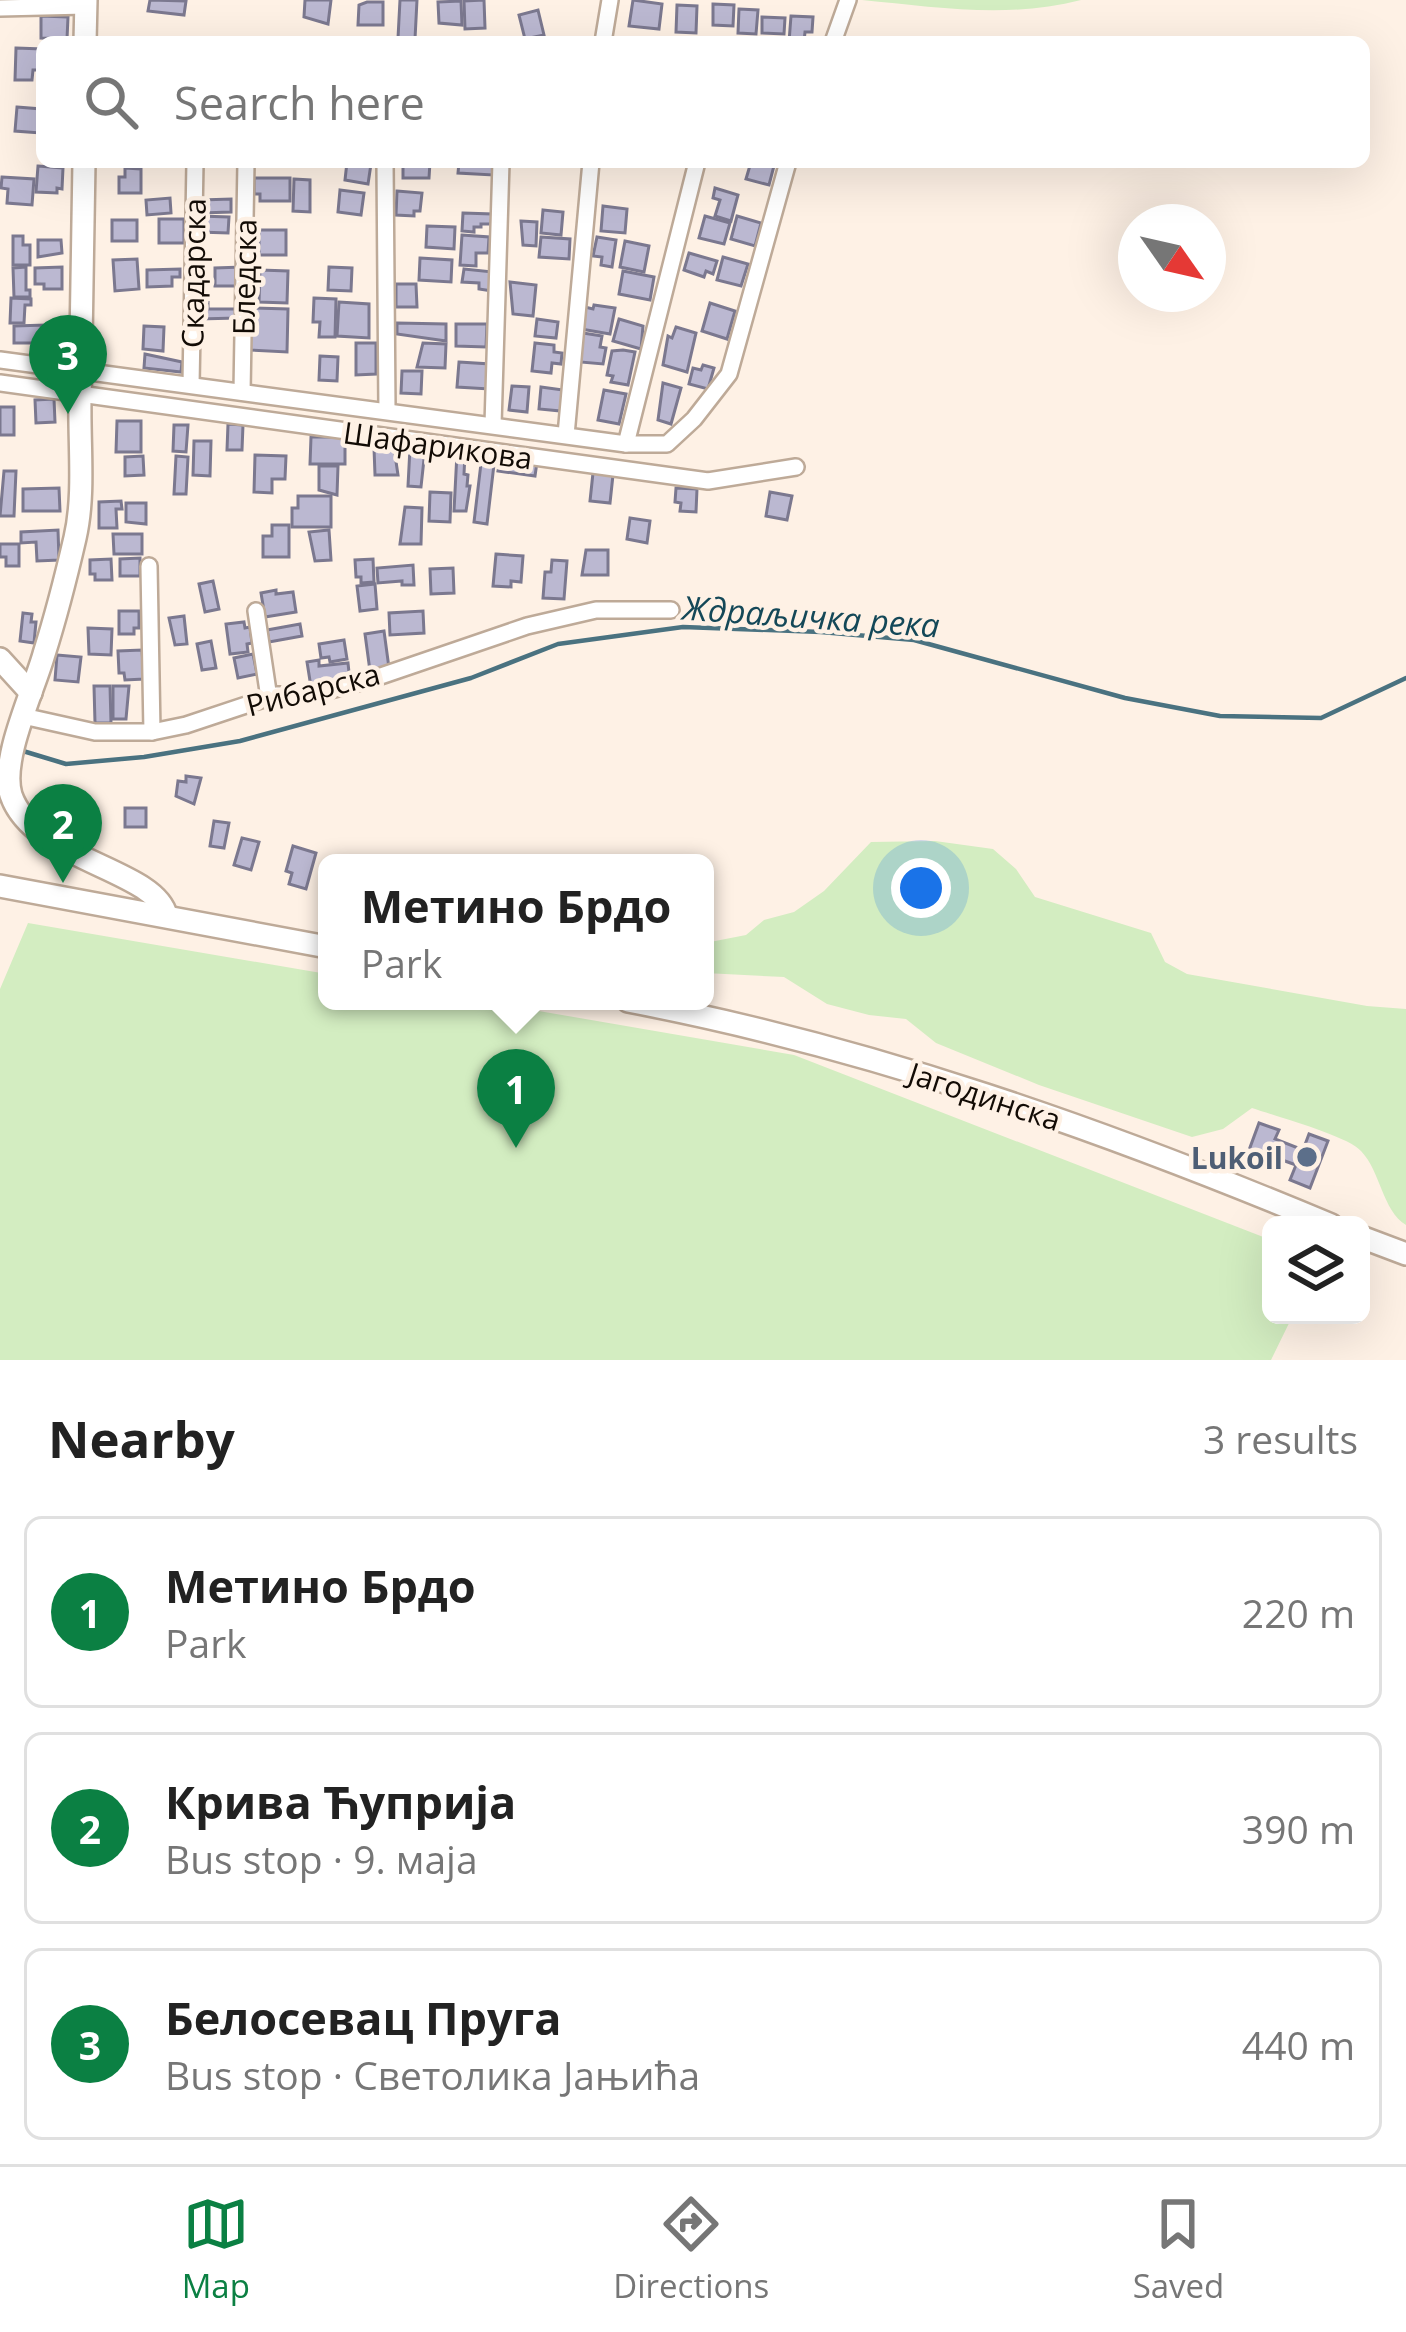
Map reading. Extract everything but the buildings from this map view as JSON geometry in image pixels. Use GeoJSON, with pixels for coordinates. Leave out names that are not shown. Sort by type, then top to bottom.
{"type":"FeatureCollection","features":[{"type":"Feature","properties":{"kind":"main road"},"geometry":{"type":"LineString","coordinates":[[85,36],[86,3]]}},
{"type":"Feature","properties":{"kind":"main road"},"geometry":{"type":"LineString","coordinates":[[84,168],[79,516],[7,776],[13,800],[34,829],[139,886],[163,903],[166,914]]}},
{"type":"Feature","properties":{"kind":"main road"},"geometry":{"type":"LineString","coordinates":[[1,661],[27,666],[44,655]]}},
{"type":"Feature","properties":{"kind":"main road"},"geometry":{"type":"LineString","coordinates":[[1,661],[31,693]]}},
{"type":"Feature","properties":{"kind":"main road"},"geometry":{"type":"LineString","coordinates":[[0,886],[318,944]]}},
{"type":"Feature","properties":{"kind":"main road","name":"Јагодинска"},"geometry":{"type":"LineString","coordinates":[[673,1010],[887,1064],[1060,1120],[1308,1216]]}},
{"type":"Feature","properties":{"kind":"main road"},"geometry":{"type":"LineString","coordinates":[[1370,1241],[1406,1254]]}},
{"type":"Feature","properties":{"kind":"street"},"geometry":{"type":"LineString","coordinates":[[603,36],[610,0]]}},
{"type":"Feature","properties":{"kind":"street"},"geometry":{"type":"LineString","coordinates":[[835,36],[844,2]]}},
{"type":"Feature","properties":{"kind":"street"},"geometry":{"type":"LineString","coordinates":[[0,8],[86,3]]}},
{"type":"Feature","properties":{"kind":"street","name":"Скадарска"},"geometry":{"type":"LineString","coordinates":[[191,385],[195,168]]}},
{"type":"Feature","properties":{"kind":"street","name":"Бледска"},"geometry":{"type":"LineString","coordinates":[[242,392],[246,168]]}},
{"type":"Feature","properties":{"kind":"street"},"geometry":{"type":"LineString","coordinates":[[385,168],[387,410]]}},
{"type":"Feature","properties":{"kind":"street"},"geometry":{"type":"LineString","coordinates":[[493,425],[501,168]]}},
{"type":"Feature","properties":{"kind":"street"},"geometry":{"type":"LineString","coordinates":[[566,435],[590,168]]}},
{"type":"Feature","properties":{"kind":"street"},"geometry":{"type":"LineString","coordinates":[[626,444],[695,168]]}},
{"type":"Feature","properties":{"kind":"street"},"geometry":{"type":"LineString","coordinates":[[0,360],[626,444],[667,444],[694,419],[729,374],[786,168]]}},
{"type":"Feature","properties":{"kind":"street","name":"Шафарикова"},"geometry":{"type":"LineString","coordinates":[[0,383],[708,482],[796,467]]}},
{"type":"Feature","properties":{"kind":"street"},"geometry":{"type":"LineString","coordinates":[[149,566],[152,732]]}},
{"type":"Feature","properties":{"kind":"street","name":"Рибарска"},"geometry":{"type":"LineString","coordinates":[[22,721],[95,732],[152,732],[268,698],[311,695],[356,683],[527,626],[596,610],[671,610]]}},
{"type":"Feature","properties":{"kind":"street"},"geometry":{"type":"LineString","coordinates":[[256,611],[268,698]]}},
{"type":"Feature","properties":{"kind":"green space"},"geometry":{"type":"Polygon","coordinates":[[[862,0],[1081,0],[999,10],[862,0]]]}},
{"type":"Feature","properties":{"kind":"green space"},"geometry":{"type":"Polygon","coordinates":[[[935,841],[993,849],[1016,869],[1035,897],[1151,933],[1165,962],[1187,974],[1406,1009],[1406,1225],[1392,1210],[1361,1151],[1310,1127],[1252,1108],[1223,1129],[1192,1137],[1039,1085],[936,1043],[906,1019],[827,1004],[784,977],[714,973],[714,941],[746,935],[764,920],[794,912],[824,891],[871,842],[935,841]]]}},
{"type":"Feature","properties":{"kind":"green space"},"geometry":{"type":"Polygon","coordinates":[[[28,923],[318,972],[318,1010],[533,1010],[794,1055],[1262,1237],[1262,1324],[1289,1324],[1271,1360],[0,1360],[0,989],[28,923]]]}},
{"type":"Feature","properties":{"kind":"waterway","name":"Ждраљичка река"},"geometry":{"type":"LineString","coordinates":[[23,751],[66,764],[240,741],[471,678],[558,644],[683,627],[914,640],[1125,698],[1220,716],[1321,718],[1406,678]]}},
{"type":"Feature","properties":{"kind":"place","name":"Белосевац Пруга"},"geometry":{"type":"Point","coordinates":[68,414]}},
{"type":"Feature","properties":{"kind":"place","name":"Крива Ћуприја"},"geometry":{"type":"Point","coordinates":[63,883]}},
{"type":"Feature","properties":{"kind":"place","name":"Метино Брдо"},"geometry":{"type":"Point","coordinates":[516,1148]}},
{"type":"Feature","properties":{"kind":"place","name":"Lukoil"},"geometry":{"type":"Point","coordinates":[1307,1157]}}]}
